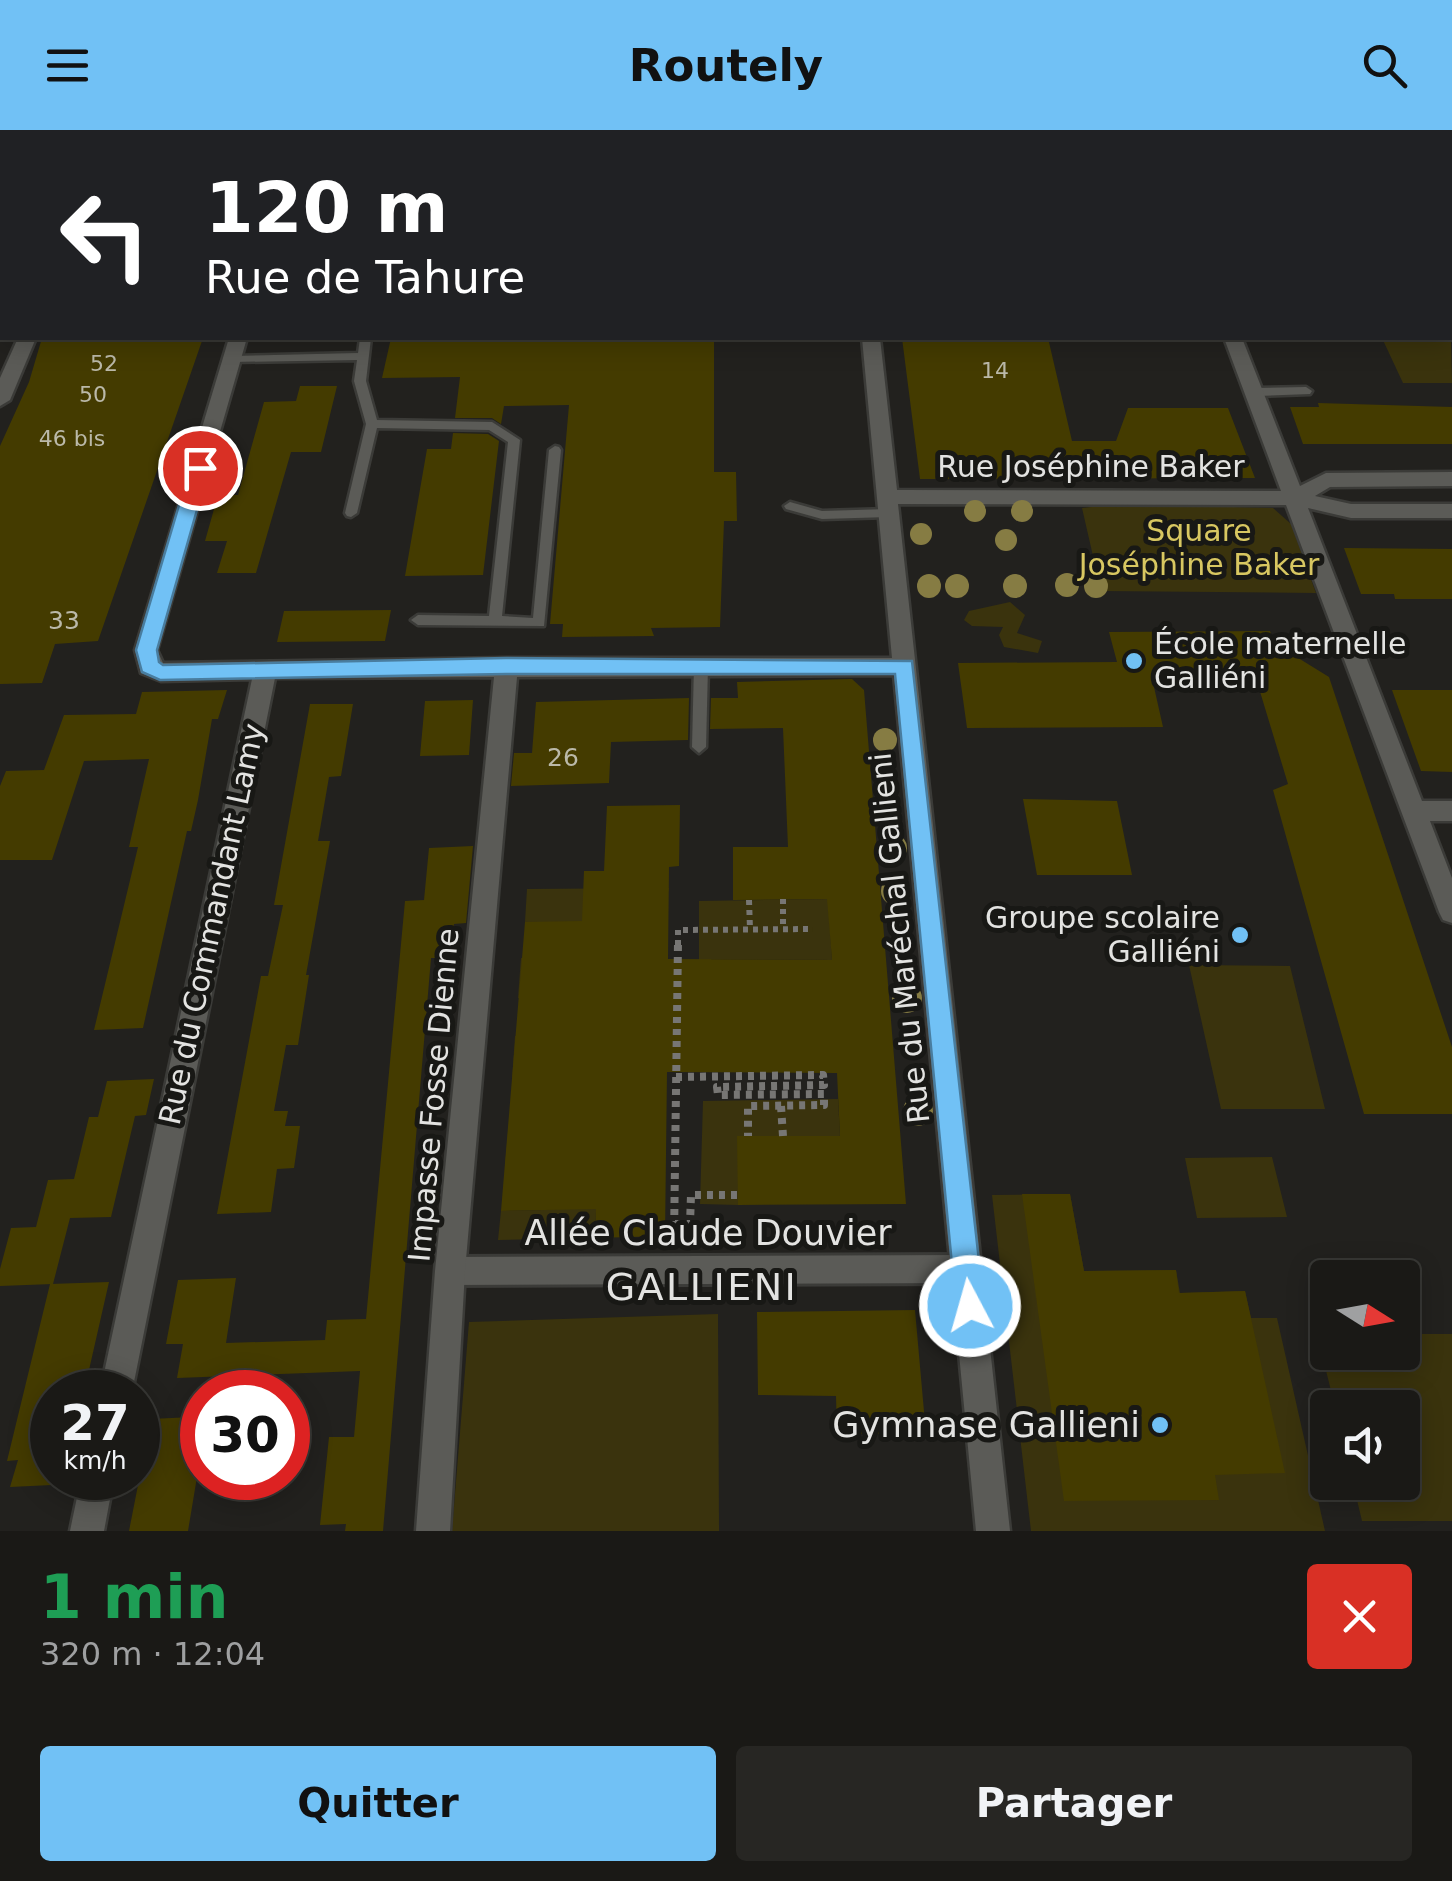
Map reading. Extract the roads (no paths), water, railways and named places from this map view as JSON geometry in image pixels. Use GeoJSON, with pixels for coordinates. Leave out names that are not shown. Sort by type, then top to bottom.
{"type":"FeatureCollection","features":[{"type":"Feature","properties":{"kind":"street"},"geometry":{"type":"LineString","coordinates":[[0,400],[25,340]]}},
{"type":"Feature","properties":{"kind":"street","name":"Rue du Maréchal Gallieni"},"geometry":{"type":"LineString","coordinates":[[870,340],[994,1531]]}},
{"type":"Feature","properties":{"kind":"street"},"geometry":{"type":"LineString","coordinates":[[1234,340],[1452,912]]}},
{"type":"Feature","properties":{"kind":"street"},"geometry":{"type":"LineString","coordinates":[[235,348],[146,650],[149,667],[160,672],[506,666],[904,666]]}},
{"type":"Feature","properties":{"kind":"street","name":"Rue Joséphine Baker"},"geometry":{"type":"LineString","coordinates":[[1295,498],[1326,480],[1452,479]]}},
{"type":"Feature","properties":{"kind":"street","name":"Rue Joséphine Baker"},"geometry":{"type":"LineString","coordinates":[[888,505],[1295,498],[1351,511],[1452,511]]}},
{"type":"Feature","properties":{"kind":"street","name":"Impasse Fosse Dienne"},"geometry":{"type":"LineString","coordinates":[[433,1531],[450,1271],[506,666]]}},
{"type":"Feature","properties":{"kind":"street","name":"Rue du Commandant Lamy"},"geometry":{"type":"LineString","coordinates":[[121,1370],[265,670]]}},
{"type":"Feature","properties":{"kind":"street"},"geometry":{"type":"LineString","coordinates":[[1416,811],[1452,811]]}},
{"type":"Feature","properties":{"kind":"street","name":"Allée Claude Douvier"},"geometry":{"type":"LineString","coordinates":[[450,1271],[966,1269]]}},
{"type":"Feature","properties":{"kind":"street"},"geometry":{"type":"LineString","coordinates":[[87,1531],[93,1500]]}},
{"type":"Feature","properties":{"kind":"lane"},"geometry":{"type":"LineString","coordinates":[[351,512],[372,424],[360,381],[364,340]]}},
{"type":"Feature","properties":{"kind":"lane"},"geometry":{"type":"LineString","coordinates":[[235,348],[360,356]]}},
{"type":"Feature","properties":{"kind":"lane"},"geometry":{"type":"LineString","coordinates":[[1256,392],[1306,391]]}},
{"type":"Feature","properties":{"kind":"lane"},"geometry":{"type":"LineString","coordinates":[[372,424],[492,426],[514,440],[495,620]]}},
{"type":"Feature","properties":{"kind":"lane"},"geometry":{"type":"LineString","coordinates":[[418,620],[539,622],[555,450]]}},
{"type":"Feature","properties":{"kind":"lane"},"geometry":{"type":"LineString","coordinates":[[790,506],[822,516],[888,505]]}},
{"type":"Feature","properties":{"kind":"lane"},"geometry":{"type":"LineString","coordinates":[[699,747],[701,666]]}},
{"type":"Feature","properties":{"kind":"place","name":"École maternelle Galliéni"},"geometry":{"type":"Point","coordinates":[1134,661]}},
{"type":"Feature","properties":{"kind":"place","name":"Groupe scolaire Galliéni"},"geometry":{"type":"Point","coordinates":[1240,935]}},
{"type":"Feature","properties":{"kind":"place","name":"Gymnase Gallieni"},"geometry":{"type":"Point","coordinates":[1160,1425]}},
{"type":"Feature","properties":{"kind":"district","name":"GALLIENI"},"geometry":{"type":"Point","coordinates":[702,1287]}},
{"type":"Feature","properties":{"kind":"park label","name":"Square Joséphine Baker"},"geometry":{"type":"Point","coordinates":[1199,548]}}]}
